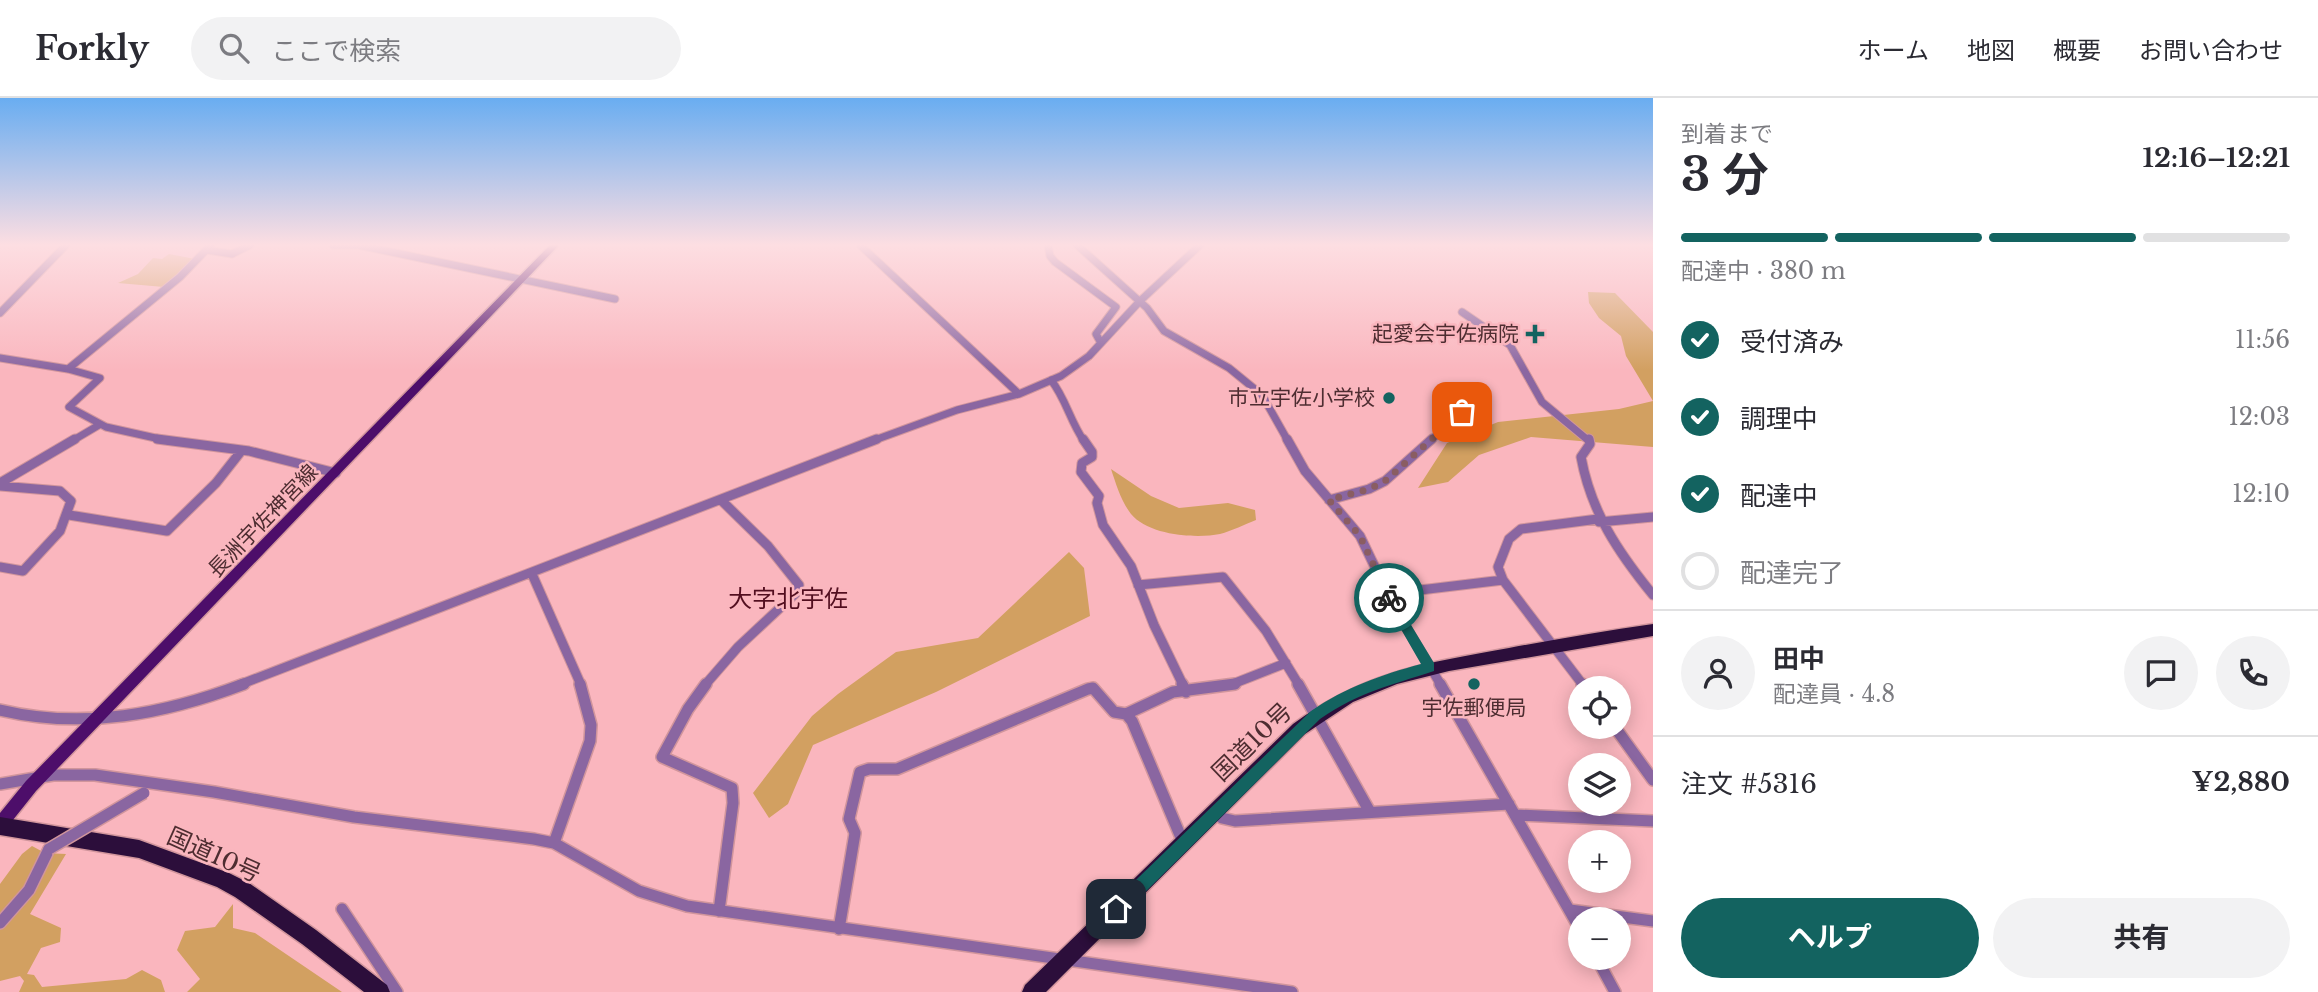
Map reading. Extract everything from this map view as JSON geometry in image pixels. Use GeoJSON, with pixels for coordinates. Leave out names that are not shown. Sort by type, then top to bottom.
{"type":"FeatureCollection","features":[{"type":"Feature","properties":{"kind":"highway","name":"国道10号"},"geometry":{"type":"LineString","coordinates":[[1032,992],[1214,812],[1316,715],[1337,700],[1374,683],[1430,667],[1653,629]]}},
{"type":"Feature","properties":{"kind":"highway","name":"国道10号"},"geometry":{"type":"LineString","coordinates":[[0,826],[139,849],[222,880],[242,890],[309,937],[380,992]]}},
{"type":"Feature","properties":{"kind":"main road","name":"長洲宇佐神宮線"},"geometry":{"type":"LineString","coordinates":[[0,826],[41,776],[515,287]]}},
{"type":"Feature","properties":{"kind":"street"},"geometry":{"type":"LineString","coordinates":[[0,313],[26,287]]}},
{"type":"Feature","properties":{"kind":"street"},"geometry":{"type":"LineString","coordinates":[[68,369],[167,287]]}},
{"type":"Feature","properties":{"kind":"street"},"geometry":{"type":"LineString","coordinates":[[554,287],[615,299]]}},
{"type":"Feature","properties":{"kind":"street"},"geometry":{"type":"LineString","coordinates":[[904,287],[1019,394]]}},
{"type":"Feature","properties":{"kind":"street"},"geometry":{"type":"LineString","coordinates":[[1089,287],[1116,307],[1096,334],[1101,343]]}},
{"type":"Feature","properties":{"kind":"street"},"geometry":{"type":"LineString","coordinates":[[1125,287],[1170,335],[1217,360],[1256,389],[1270,407],[1305,471],[1360,536],[1387,594],[1568,907]]}},
{"type":"Feature","properties":{"kind":"street"},"geometry":{"type":"LineString","coordinates":[[0,710],[69,720],[97,720],[146,713],[207,698],[934,418],[1019,394],[1081,363],[1154,287]]}},
{"type":"Feature","properties":{"kind":"street"},"geometry":{"type":"LineString","coordinates":[[1462,312],[1510,345],[1542,402],[1589,438],[1590,444],[1581,457],[1598,520],[1653,595]]}},
{"type":"Feature","properties":{"kind":"street"},"geometry":{"type":"LineString","coordinates":[[0,358],[68,369],[101,379],[69,407],[99,425],[132,435],[242,450],[336,473]]}},
{"type":"Feature","properties":{"kind":"street"},"geometry":{"type":"LineString","coordinates":[[1051,380],[1064,396],[1072,424],[1092,452],[1092,457],[1082,463],[1081,472],[1096,490],[1103,525],[1131,566],[1154,625],[1186,692]]}},
{"type":"Feature","properties":{"kind":"street"},"geometry":{"type":"LineString","coordinates":[[1329,500],[1369,489],[1385,481],[1462,412]]}},
{"type":"Feature","properties":{"kind":"street"},"geometry":{"type":"LineString","coordinates":[[0,484],[99,425]]}},
{"type":"Feature","properties":{"kind":"street"},"geometry":{"type":"LineString","coordinates":[[69,515],[167,531],[216,483],[242,450]]}},
{"type":"Feature","properties":{"kind":"street"},"geometry":{"type":"LineString","coordinates":[[0,484],[60,491],[71,501],[69,515],[53,539],[23,571],[0,567]]}},
{"type":"Feature","properties":{"kind":"street"},"geometry":{"type":"LineString","coordinates":[[719,911],[732,815],[732,788],[662,757],[698,691],[762,622],[797,592],[799,585],[768,546],[721,500]]}},
{"type":"Feature","properties":{"kind":"street"},"geometry":{"type":"LineString","coordinates":[[1576,676],[1503,580],[1499,561],[1513,534],[1539,525],[1653,517]]}},
{"type":"Feature","properties":{"kind":"street"},"geometry":{"type":"LineString","coordinates":[[532,574],[573,662],[592,724],[590,742],[554,843]]}},
{"type":"Feature","properties":{"kind":"street"},"geometry":{"type":"LineString","coordinates":[[1138,585],[1223,577],[1250,610],[1286,663],[1370,812]]}},
{"type":"Feature","properties":{"kind":"street"},"geometry":{"type":"LineString","coordinates":[[1387,594],[1503,580]]}},
{"type":"Feature","properties":{"kind":"street"},"geometry":{"type":"LineString","coordinates":[[839,929],[855,833],[849,819],[860,772],[865,769],[888,772],[897,769],[1088,689],[1093,688],[1114,712],[1126,714],[1166,694],[1229,686],[1286,663]]}},
{"type":"Feature","properties":{"kind":"street"},"geometry":{"type":"LineString","coordinates":[[1126,714],[1132,721],[1180,835],[1186,840]]}},
{"type":"Feature","properties":{"kind":"street"},"geometry":{"type":"LineString","coordinates":[[1624,739],[1653,779]]}},
{"type":"Feature","properties":{"kind":"street"},"geometry":{"type":"LineString","coordinates":[[0,784],[41,776],[95,775],[354,817],[554,843],[639,891],[666,901],[839,929],[1261,990],[1292,992]]}},
{"type":"Feature","properties":{"kind":"street"},"geometry":{"type":"LineString","coordinates":[[0,923],[29,890],[49,849],[159,784]]}},
{"type":"Feature","properties":{"kind":"street"},"geometry":{"type":"LineString","coordinates":[[1214,812],[1222,818],[1235,821],[1370,812],[1414,813],[1508,804]]}},
{"type":"Feature","properties":{"kind":"street"},"geometry":{"type":"LineString","coordinates":[[1516,816],[1653,821]]}},
{"type":"Feature","properties":{"kind":"street"},"geometry":{"type":"LineString","coordinates":[[342,909],[397,992]]}},
{"type":"Feature","properties":{"kind":"street"},"geometry":{"type":"LineString","coordinates":[[1631,918],[1653,921]]}},
{"type":"Feature","properties":{"kind":"street"},"geometry":{"type":"LineString","coordinates":[[1603,970],[1615,992]]}},
{"type":"Feature","properties":{"kind":"shaded area"},"geometry":{"type":"Polygon","coordinates":[[[1588,292],[1615,293],[1653,332],[1653,401],[1626,356],[1621,336],[1599,318],[1589,303],[1588,292]]]}},
{"type":"Feature","properties":{"kind":"shaded area"},"geometry":{"type":"Polygon","coordinates":[[[1653,401],[1653,447],[1531,437],[1479,455],[1448,482],[1418,488],[1447,443],[1498,422],[1619,409],[1653,401]]]}},
{"type":"Feature","properties":{"kind":"shaded area"},"geometry":{"type":"Polygon","coordinates":[[[1111,469],[1151,496],[1179,508],[1228,503],[1255,510],[1256,520],[1225,533],[1210,535],[1160,531],[1149,527],[1131,514],[1111,469]]]}},
{"type":"Feature","properties":{"kind":"shaded area"},"geometry":{"type":"Polygon","coordinates":[[[1069,552],[1084,568],[1090,616],[936,692],[813,745],[788,804],[769,818],[753,793],[812,716],[896,652],[978,638],[1069,552]]]}},
{"type":"Feature","properties":{"kind":"shaded area"},"geometry":{"type":"Polygon","coordinates":[[[32,846],[45,853],[66,854],[30,914],[61,928],[60,942],[41,948],[27,974],[34,975],[42,987],[126,979],[142,970],[161,980],[165,992],[19,992],[24,981],[20,976],[0,981],[0,884],[22,854],[32,846]]]}},
{"type":"Feature","properties":{"kind":"shaded area"},"geometry":{"type":"Polygon","coordinates":[[[233,904],[233,928],[255,933],[342,992],[187,992],[200,979],[177,950],[185,931],[215,927],[233,904]]]}},
{"type":"Feature","properties":{"kind":"way so far"},"geometry":{"type":"LineString","coordinates":[[1389,598],[1366,545],[1350,522],[1329,500],[1358,493],[1385,481],[1462,412]]}},
{"type":"Feature","properties":{"kind":"place","name":"起愛会宇佐病院"},"geometry":{"type":"Point","coordinates":[1535,334]}},
{"type":"Feature","properties":{"kind":"place","name":"市立宇佐小学校"},"geometry":{"type":"Point","coordinates":[1389,398]}},
{"type":"Feature","properties":{"kind":"place","name":"宇佐郵便局"},"geometry":{"type":"Point","coordinates":[1474,684]}},
{"type":"Feature","properties":{"kind":"district","name":"大字北宇佐"},"geometry":{"type":"Point","coordinates":[788,599]}},
{"type":"Feature","properties":{"kind":"route"},"geometry":{"type":"LineString","coordinates":[[1116,909],[1316,715],[1352,692],[1396,675],[1430,667],[1389,598]]}}]}
